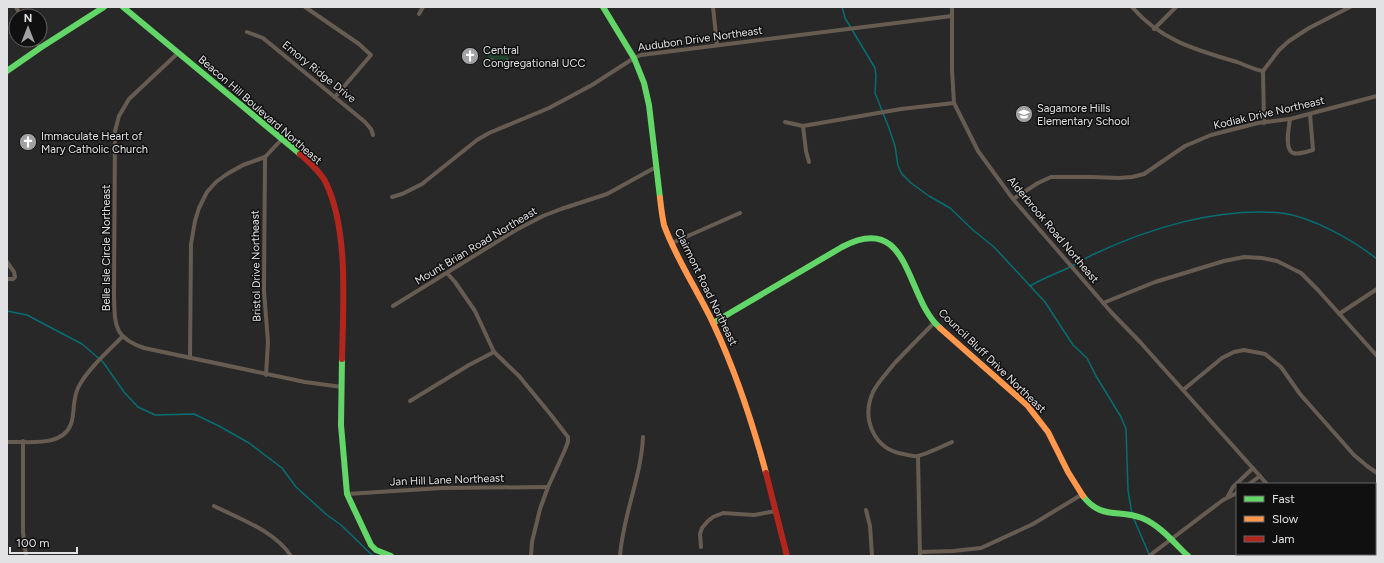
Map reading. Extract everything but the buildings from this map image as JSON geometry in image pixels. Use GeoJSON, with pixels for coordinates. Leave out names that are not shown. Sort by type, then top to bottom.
{"type":"FeatureCollection","features":[{"type":"Feature","properties":{"kind":"street"},"geometry":{"type":"LineString","coordinates":[[48,43],[104,7]]}},
{"type":"Feature","properties":{"kind":"street","name":"Beacon Hill Boulevard Northeast"},"geometry":{"type":"LineString","coordinates":[[123,7],[307,160],[326,182],[338,222],[342,255],[342,387],[340,425],[347,494],[371,545],[376,550],[391,556]]}},
{"type":"Feature","properties":{"kind":"street"},"geometry":{"type":"LineString","coordinates":[[306,7],[360,44],[371,55],[335,97]]}},
{"type":"Feature","properties":{"kind":"street"},"geometry":{"type":"LineString","coordinates":[[419,14],[423,7]]}},
{"type":"Feature","properties":{"kind":"street","name":"Clairmont Road Northeast"},"geometry":{"type":"LineString","coordinates":[[603,7],[634,58],[646,90],[660,206],[664,224],[729,357],[754,427],[787,556]]}},
{"type":"Feature","properties":{"kind":"street"},"geometry":{"type":"LineString","coordinates":[[713,7],[717,45]]}},
{"type":"Feature","properties":{"kind":"street"},"geometry":{"type":"LineString","coordinates":[[785,122],[803,126],[901,109],[954,103],[952,70],[952,7]]}},
{"type":"Feature","properties":{"kind":"street"},"geometry":{"type":"LineString","coordinates":[[1132,7],[1142,19],[1168,38],[1263,71]]}},
{"type":"Feature","properties":{"kind":"street"},"geometry":{"type":"LineString","coordinates":[[1154,29],[1176,7]]}},
{"type":"Feature","properties":{"kind":"street"},"geometry":{"type":"LineString","coordinates":[[1264,123],[1263,71],[1279,50],[1289,41],[1309,28],[1350,7]]}},
{"type":"Feature","properties":{"kind":"street","name":"Audubon Drive Northeast"},"geometry":{"type":"LineString","coordinates":[[392,197],[402,194],[422,184],[466,148],[489,132],[548,108],[592,85],[634,58],[642,55],[952,16]]}},
{"type":"Feature","properties":{"kind":"street","name":"Emory Ridge Drive"},"geometry":{"type":"LineString","coordinates":[[247,32],[263,38],[365,122],[371,129],[373,135]]}},
{"type":"Feature","properties":{"kind":"street"},"geometry":{"type":"LineString","coordinates":[[7,71],[40,48]]}},
{"type":"Feature","properties":{"kind":"street","name":"Belle Isle Circle Northeast"},"geometry":{"type":"LineString","coordinates":[[122,337],[117,328],[114,307],[115,131],[119,116],[128,99],[178,53]]}},
{"type":"Feature","properties":{"kind":"street","name":"Kodiak Drive Northeast"},"geometry":{"type":"LineString","coordinates":[[1013,199],[1038,183],[1051,177],[1119,178],[1144,174],[1185,146],[1206,137],[1264,123],[1290,119],[1377,96]]}},
{"type":"Feature","properties":{"kind":"street","name":"Alderbrook Road Northeast"},"geometry":{"type":"LineString","coordinates":[[954,103],[978,151],[1013,199],[1103,303],[1266,483]]}},
{"type":"Feature","properties":{"kind":"street"},"geometry":{"type":"LineString","coordinates":[[1290,119],[1287,141],[1292,152],[1313,150],[1310,114]]}},
{"type":"Feature","properties":{"kind":"street"},"geometry":{"type":"LineString","coordinates":[[803,126],[809,162]]}},
{"type":"Feature","properties":{"kind":"street"},"geometry":{"type":"LineString","coordinates":[[190,358],[191,244],[199,208],[207,192],[216,182],[226,174],[243,165],[265,157],[282,139]]}},
{"type":"Feature","properties":{"kind":"street","name":"Bristol Drive Northeast"},"geometry":{"type":"LineString","coordinates":[[265,157],[264,291],[268,342],[266,375]]}},
{"type":"Feature","properties":{"kind":"street","name":"Mount Brian Road Northeast"},"geometry":{"type":"LineString","coordinates":[[393,306],[516,230],[561,209],[607,194],[656,168]]}},
{"type":"Feature","properties":{"kind":"street"},"geometry":{"type":"LineString","coordinates":[[672,243],[740,213]]}},
{"type":"Feature","properties":{"kind":"street","name":"Council Bluff Drive Northeast"},"geometry":{"type":"LineString","coordinates":[[713,323],[855,240],[870,238],[883,240],[893,246],[897,251],[910,274],[919,298],[934,323],[1032,411],[1047,430],[1081,495],[1093,508],[1100,511],[1135,516],[1153,524],[1188,556]]}},
{"type":"Feature","properties":{"kind":"street"},"geometry":{"type":"LineString","coordinates":[[1103,303],[1155,282],[1224,261],[1244,257],[1262,258],[1277,261],[1301,273],[1377,356]]}},
{"type":"Feature","properties":{"kind":"street"},"geometry":{"type":"LineString","coordinates":[[7,262],[16,277],[13,279],[7,279]]}},
{"type":"Feature","properties":{"kind":"street"},"geometry":{"type":"LineString","coordinates":[[447,273],[475,311],[494,352],[519,376],[568,437],[568,442],[548,487],[536,524],[531,556]]}},
{"type":"Feature","properties":{"kind":"street"},"geometry":{"type":"LineString","coordinates":[[1339,314],[1377,289]]}},
{"type":"Feature","properties":{"kind":"street"},"geometry":{"type":"LineString","coordinates":[[934,323],[908,349],[881,380],[874,391],[870,402],[870,424],[880,443],[895,452],[918,456],[952,442]]}},
{"type":"Feature","properties":{"kind":"street"},"geometry":{"type":"LineString","coordinates":[[7,442],[50,441],[66,432],[71,424],[74,399],[82,379],[122,337],[131,344],[144,348],[266,375],[342,387]]}},
{"type":"Feature","properties":{"kind":"street"},"geometry":{"type":"LineString","coordinates":[[1183,390],[1222,358],[1234,352],[1244,350],[1265,354],[1281,368],[1300,394],[1354,455],[1377,473]]}},
{"type":"Feature","properties":{"kind":"street"},"geometry":{"type":"LineString","coordinates":[[410,401],[494,352]]}},
{"type":"Feature","properties":{"kind":"street"},"geometry":{"type":"LineString","coordinates":[[620,556],[625,522],[636,483],[643,437]]}},
{"type":"Feature","properties":{"kind":"street"},"geometry":{"type":"LineString","coordinates":[[22,442],[23,532],[26,556]]}},
{"type":"Feature","properties":{"kind":"street"},"geometry":{"type":"LineString","coordinates":[[918,456],[920,554],[982,548],[1033,524],[1081,495]]}},
{"type":"Feature","properties":{"kind":"street"},"geometry":{"type":"LineString","coordinates":[[1237,483],[1253,468]]}},
{"type":"Feature","properties":{"kind":"street"},"geometry":{"type":"LineString","coordinates":[[1250,483],[1260,476]]}},
{"type":"Feature","properties":{"kind":"street"},"geometry":{"type":"LineString","coordinates":[[1228,497],[1236,484]]}},
{"type":"Feature","properties":{"kind":"street","name":"Jan Hill Lane Northeast"},"geometry":{"type":"LineString","coordinates":[[347,494],[442,488],[548,487]]}},
{"type":"Feature","properties":{"kind":"street"},"geometry":{"type":"LineString","coordinates":[[1149,556],[1228,497],[1236,493]]}},
{"type":"Feature","properties":{"kind":"street"},"geometry":{"type":"LineString","coordinates":[[214,506],[269,534],[280,542],[292,556]]}},
{"type":"Feature","properties":{"kind":"street"},"geometry":{"type":"LineString","coordinates":[[866,510],[870,526],[872,556]]}},
{"type":"Feature","properties":{"kind":"street"},"geometry":{"type":"LineString","coordinates":[[701,547],[700,534],[702,528],[713,517],[723,513],[758,515],[776,511]]}},
{"type":"Feature","properties":{"kind":"green space"},"geometry":{"type":"Polygon","coordinates":[[[507,46],[509,66],[489,68],[487,48],[507,46]]]}},
{"type":"Feature","properties":{"kind":"waterway"},"geometry":{"type":"LineString","coordinates":[[842,7],[845,18],[875,68],[875,93],[889,128],[895,146],[898,166],[902,174],[911,183],[929,196],[950,208],[973,230],[994,247],[1045,302],[1073,345],[1087,358],[1121,417],[1126,429],[1128,490],[1132,514]]}},
{"type":"Feature","properties":{"kind":"waterway"},"geometry":{"type":"LineString","coordinates":[[1030,286],[1092,255],[1137,236],[1184,222],[1233,213],[1258,212],[1294,215],[1332,230],[1356,244],[1377,259]]}},
{"type":"Feature","properties":{"kind":"waterway"},"geometry":{"type":"LineString","coordinates":[[7,311],[27,315],[82,344],[103,362],[124,392],[138,407],[155,415],[194,414],[249,443],[282,468],[296,487],[327,515],[341,525],[373,556]]}},
{"type":"Feature","properties":{"kind":"waterway"},"geometry":{"type":"LineString","coordinates":[[1133,517],[1149,554]]}},
{"type":"Feature","properties":{"kind":"traffic: fast"},"geometry":{"type":"LineString","coordinates":[[7,71],[104,7]]}},
{"type":"Feature","properties":{"kind":"traffic: fast"},"geometry":{"type":"LineString","coordinates":[[123,7],[300,154]]}},
{"type":"Feature","properties":{"kind":"traffic: fast"},"geometry":{"type":"LineString","coordinates":[[603,7],[634,58],[644,83],[649,105],[660,198]]}},
{"type":"Feature","properties":{"kind":"traffic: fast"},"geometry":{"type":"LineString","coordinates":[[713,323],[842,247],[865,239],[882,240],[894,248],[904,262],[929,314],[940,328]]}},
{"type":"Feature","properties":{"kind":"traffic: fast"},"geometry":{"type":"LineString","coordinates":[[342,359],[341,425],[347,494],[371,545],[376,550],[391,556]]}},
{"type":"Feature","properties":{"kind":"traffic: fast"},"geometry":{"type":"LineString","coordinates":[[1083,496],[1090,503],[1104,511],[1134,515],[1149,521],[1167,535],[1188,556]]}},
{"type":"Feature","properties":{"kind":"traffic: slow"},"geometry":{"type":"LineString","coordinates":[[660,198],[664,225],[669,238],[713,323],[736,378],[766,473]]}},
{"type":"Feature","properties":{"kind":"traffic: slow"},"geometry":{"type":"LineString","coordinates":[[940,328],[1027,405],[1048,432],[1068,472],[1083,496]]}},
{"type":"Feature","properties":{"kind":"traffic: jam"},"geometry":{"type":"LineString","coordinates":[[300,154],[324,179],[333,202],[338,223],[343,269],[342,359]]}},
{"type":"Feature","properties":{"kind":"traffic: jam"},"geometry":{"type":"LineString","coordinates":[[766,473],[787,556]]}},
{"type":"Feature","properties":{"kind":"place","name":"Central Congregational UCC"},"geometry":{"type":"Point","coordinates":[470,56]}},
{"type":"Feature","properties":{"kind":"place","name":"Sagamore Hills Elementary School"},"geometry":{"type":"Point","coordinates":[1024,114]}},
{"type":"Feature","properties":{"kind":"place","name":"Immaculate Heart of Mary Catholic Church"},"geometry":{"type":"Point","coordinates":[28,142]}}]}
